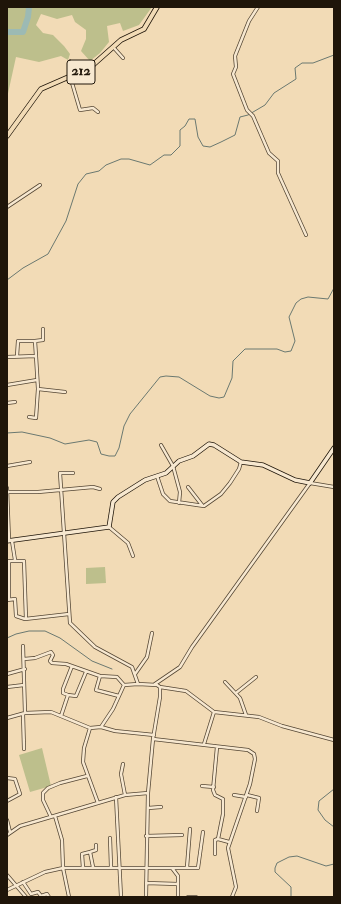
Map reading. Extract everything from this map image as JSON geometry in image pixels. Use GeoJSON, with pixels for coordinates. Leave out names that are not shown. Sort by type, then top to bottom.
{"type":"FeatureCollection","features":[{"type":"Feature","properties":{"kind":"main road","name":"212"},"geometry":{"type":"LineString","coordinates":[[7,136],[41,89],[90,67],[124,39],[144,29],[157,7]]}},
{"type":"Feature","properties":{"kind":"street"},"geometry":{"type":"LineString","coordinates":[[258,7],[249,21],[238,47],[235,58],[236,67],[233,74],[247,110],[252,116],[271,155],[278,161],[278,173],[306,235]]}},
{"type":"Feature","properties":{"kind":"street"},"geometry":{"type":"LineString","coordinates":[[114,48],[123,58]]}},
{"type":"Feature","properties":{"kind":"street"},"geometry":{"type":"LineString","coordinates":[[70,76],[80,110],[93,108],[98,112]]}},
{"type":"Feature","properties":{"kind":"street"},"geometry":{"type":"LineString","coordinates":[[7,208],[40,185]]}},
{"type":"Feature","properties":{"kind":"street"},"geometry":{"type":"LineString","coordinates":[[17,356],[18,341],[43,340],[44,329]]}},
{"type":"Feature","properties":{"kind":"street"},"geometry":{"type":"LineString","coordinates":[[29,417],[36,418],[38,389],[36,340]]}},
{"type":"Feature","properties":{"kind":"street"},"geometry":{"type":"LineString","coordinates":[[7,357],[36,356]]}},
{"type":"Feature","properties":{"kind":"street"},"geometry":{"type":"LineString","coordinates":[[7,385],[37,380]]}},
{"type":"Feature","properties":{"kind":"street"},"geometry":{"type":"LineString","coordinates":[[38,389],[65,392]]}},
{"type":"Feature","properties":{"kind":"street"},"geometry":{"type":"LineString","coordinates":[[7,403],[15,402]]}},
{"type":"Feature","properties":{"kind":"street"},"geometry":{"type":"LineString","coordinates":[[109,527],[113,502],[118,497],[145,480],[166,473],[179,461],[193,456],[209,444],[241,462],[263,466],[295,480],[334,486]]}},
{"type":"Feature","properties":{"kind":"street"},"geometry":{"type":"LineString","coordinates":[[161,445],[173,466],[180,492],[179,503]]}},
{"type":"Feature","properties":{"kind":"street"},"geometry":{"type":"LineString","coordinates":[[155,684],[180,667],[192,647],[334,448]]}},
{"type":"Feature","properties":{"kind":"street"},"geometry":{"type":"LineString","coordinates":[[7,466],[30,462]]}},
{"type":"Feature","properties":{"kind":"street"},"geometry":{"type":"LineString","coordinates":[[157,476],[166,498],[170,501],[203,506],[210,503],[225,488],[237,473],[241,462]]}},
{"type":"Feature","properties":{"kind":"street"},"geometry":{"type":"LineString","coordinates":[[73,473],[60,474],[69,614],[72,626],[103,652],[128,664],[135,674],[138,684]]}},
{"type":"Feature","properties":{"kind":"street"},"geometry":{"type":"LineString","coordinates":[[7,492],[93,487],[100,489]]}},
{"type":"Feature","properties":{"kind":"street"},"geometry":{"type":"LineString","coordinates":[[188,487],[203,506]]}},
{"type":"Feature","properties":{"kind":"street"},"geometry":{"type":"LineString","coordinates":[[7,488],[9,540],[15,560]]}},
{"type":"Feature","properties":{"kind":"street"},"geometry":{"type":"LineString","coordinates":[[9,540],[109,527],[128,543],[133,556]]}},
{"type":"Feature","properties":{"kind":"street"},"geometry":{"type":"LineString","coordinates":[[26,619],[24,561],[9,561],[8,599],[16,599],[16,616],[26,619],[69,614]]}},
{"type":"Feature","properties":{"kind":"street"},"geometry":{"type":"LineString","coordinates":[[135,674],[147,657],[152,633]]}},
{"type":"Feature","properties":{"kind":"street"},"geometry":{"type":"LineString","coordinates":[[23,646],[25,669],[24,749]]}},
{"type":"Feature","properties":{"kind":"street"},"geometry":{"type":"LineString","coordinates":[[24,659],[36,658],[50,652],[53,655],[50,662],[72,666],[100,676],[117,677],[124,685]]}},
{"type":"Feature","properties":{"kind":"street"},"geometry":{"type":"LineString","coordinates":[[72,666],[63,689],[63,693],[68,695],[76,696],[86,671]]}},
{"type":"Feature","properties":{"kind":"street"},"geometry":{"type":"LineString","coordinates":[[7,674],[25,669]]}},
{"type":"Feature","properties":{"kind":"street"},"geometry":{"type":"LineString","coordinates":[[100,676],[96,690],[119,696]]}},
{"type":"Feature","properties":{"kind":"street"},"geometry":{"type":"LineString","coordinates":[[236,693],[256,677]]}},
{"type":"Feature","properties":{"kind":"street"},"geometry":{"type":"LineString","coordinates":[[225,682],[236,693],[246,715]]}},
{"type":"Feature","properties":{"kind":"street"},"geometry":{"type":"LineString","coordinates":[[124,685],[155,684],[160,687],[186,691],[214,712],[259,717],[282,726],[334,740]]}},
{"type":"Feature","properties":{"kind":"street"},"geometry":{"type":"LineString","coordinates":[[7,687],[24,685]]}},
{"type":"Feature","properties":{"kind":"street"},"geometry":{"type":"LineString","coordinates":[[101,727],[124,685]]}},
{"type":"Feature","properties":{"kind":"street"},"geometry":{"type":"LineString","coordinates":[[146,897],[148,793],[153,739],[160,698],[160,687]]}},
{"type":"Feature","properties":{"kind":"street"},"geometry":{"type":"LineString","coordinates":[[61,716],[68,695]]}},
{"type":"Feature","properties":{"kind":"street"},"geometry":{"type":"LineString","coordinates":[[7,718],[24,713],[51,712],[90,728],[101,727],[115,731],[154,735]]}},
{"type":"Feature","properties":{"kind":"street"},"geometry":{"type":"LineString","coordinates":[[204,744],[214,712]]}},
{"type":"Feature","properties":{"kind":"street"},"geometry":{"type":"LineString","coordinates":[[90,728],[83,756],[87,776],[98,803]]}},
{"type":"Feature","properties":{"kind":"street"},"geometry":{"type":"LineString","coordinates":[[153,739],[248,750],[254,754],[256,760],[247,796],[229,842],[228,852],[232,862],[236,887],[232,897]]}},
{"type":"Feature","properties":{"kind":"street"},"geometry":{"type":"LineString","coordinates":[[215,854],[215,840],[218,839],[222,825],[224,801],[215,795],[214,787],[217,747]]}},
{"type":"Feature","properties":{"kind":"street"},"geometry":{"type":"LineString","coordinates":[[123,764],[122,774],[125,795]]}},
{"type":"Feature","properties":{"kind":"street"},"geometry":{"type":"LineString","coordinates":[[51,817],[43,800],[43,793],[48,788],[60,783],[87,776]]}},
{"type":"Feature","properties":{"kind":"street"},"geometry":{"type":"LineString","coordinates":[[7,778],[15,779],[20,794],[7,801]]}},
{"type":"Feature","properties":{"kind":"street"},"geometry":{"type":"LineString","coordinates":[[202,786],[214,787]]}},
{"type":"Feature","properties":{"kind":"street"},"geometry":{"type":"LineString","coordinates":[[7,835],[20,826],[116,797],[148,793]]}},
{"type":"Feature","properties":{"kind":"street"},"geometry":{"type":"LineString","coordinates":[[234,795],[259,798],[258,811]]}},
{"type":"Feature","properties":{"kind":"street"},"geometry":{"type":"LineString","coordinates":[[116,797],[121,897]]}},
{"type":"Feature","properties":{"kind":"street"},"geometry":{"type":"LineString","coordinates":[[148,808],[161,807]]}},
{"type":"Feature","properties":{"kind":"street"},"geometry":{"type":"LineString","coordinates":[[55,816],[62,840],[63,868],[68,897]]}},
{"type":"Feature","properties":{"kind":"street"},"geometry":{"type":"LineString","coordinates":[[7,820],[10,832]]}},
{"type":"Feature","properties":{"kind":"street"},"geometry":{"type":"LineString","coordinates":[[188,867],[190,829]]}},
{"type":"Feature","properties":{"kind":"street"},"geometry":{"type":"LineString","coordinates":[[7,890],[45,872],[63,868],[171,868],[200,866],[203,832]]}},
{"type":"Feature","properties":{"kind":"street"},"geometry":{"type":"LineString","coordinates":[[146,836],[182,835]]}},
{"type":"Feature","properties":{"kind":"street"},"geometry":{"type":"LineString","coordinates":[[110,838],[111,867]]}},
{"type":"Feature","properties":{"kind":"street"},"geometry":{"type":"LineString","coordinates":[[218,839],[229,842]]}},
{"type":"Feature","properties":{"kind":"street"},"geometry":{"type":"LineString","coordinates":[[83,868],[82,854],[96,850],[96,845]]}},
{"type":"Feature","properties":{"kind":"street"},"geometry":{"type":"LineString","coordinates":[[90,852],[92,867]]}},
{"type":"Feature","properties":{"kind":"street"},"geometry":{"type":"LineString","coordinates":[[171,868],[178,874],[178,897]]}},
{"type":"Feature","properties":{"kind":"street"},"geometry":{"type":"LineString","coordinates":[[7,875],[26,897]]}},
{"type":"Feature","properties":{"kind":"street"},"geometry":{"type":"LineString","coordinates":[[23,882],[31,894],[38,892],[41,896],[47,894],[49,897]]}},
{"type":"Feature","properties":{"kind":"street"},"geometry":{"type":"LineString","coordinates":[[146,883],[178,884]]}},
{"type":"Feature","properties":{"kind":"street"},"geometry":{"type":"LineString","coordinates":[[188,897],[196,897]]}},
{"type":"Feature","properties":{"kind":"green space"},"geometry":{"type":"Polygon","coordinates":[[[7,7],[152,7],[139,25],[123,31],[120,23],[107,26],[109,42],[100,53],[90,61],[81,51],[86,39],[86,30],[75,22],[72,15],[57,19],[41,14],[36,25],[43,33],[53,35],[64,46],[70,54],[68,60],[61,56],[39,62],[16,57],[7,98],[7,7]]]}},
{"type":"Feature","properties":{"kind":"green space"},"geometry":{"type":"Polygon","coordinates":[[[105,567],[106,583],[86,584],[86,568],[105,567]]]}},
{"type":"Feature","properties":{"kind":"green space"},"geometry":{"type":"Polygon","coordinates":[[[42,748],[51,786],[30,792],[19,755],[42,748]]]}},
{"type":"Feature","properties":{"kind":"waterway"},"geometry":{"type":"LineString","coordinates":[[7,32],[23,32],[28,17],[29,7]]}},
{"type":"Feature","properties":{"kind":"waterway"},"geometry":{"type":"LineString","coordinates":[[7,280],[23,268],[48,254],[66,221],[78,184],[86,174],[99,171],[106,165],[121,159],[129,159],[150,165],[164,155],[171,155],[180,146],[180,130],[185,126],[189,119],[195,119],[198,137],[203,146],[210,147],[221,142],[235,135],[240,117],[248,115],[265,105],[274,93],[296,79],[295,68],[302,63],[313,63],[334,55]]}},
{"type":"Feature","properties":{"kind":"waterway"},"geometry":{"type":"LineString","coordinates":[[7,433],[22,432],[50,438],[65,444],[89,440],[97,442],[101,454],[115,456],[119,448],[124,426],[130,414],[160,377],[179,377],[210,396],[219,398],[224,397],[232,378],[233,361],[245,349],[277,349],[285,352],[291,351],[295,341],[289,317],[296,303],[301,299],[308,297],[328,299],[334,288]]}},
{"type":"Feature","properties":{"kind":"waterway"},"geometry":{"type":"LineString","coordinates":[[7,638],[29,631],[45,631],[60,638],[92,661],[112,669]]}},
{"type":"Feature","properties":{"kind":"waterway"},"geometry":{"type":"LineString","coordinates":[[334,789],[319,801],[318,810],[325,820],[334,827]]}},
{"type":"Feature","properties":{"kind":"waterway"},"geometry":{"type":"LineString","coordinates":[[291,897],[291,887],[275,872],[277,863],[289,857],[297,856],[326,866],[334,864]]}}]}
